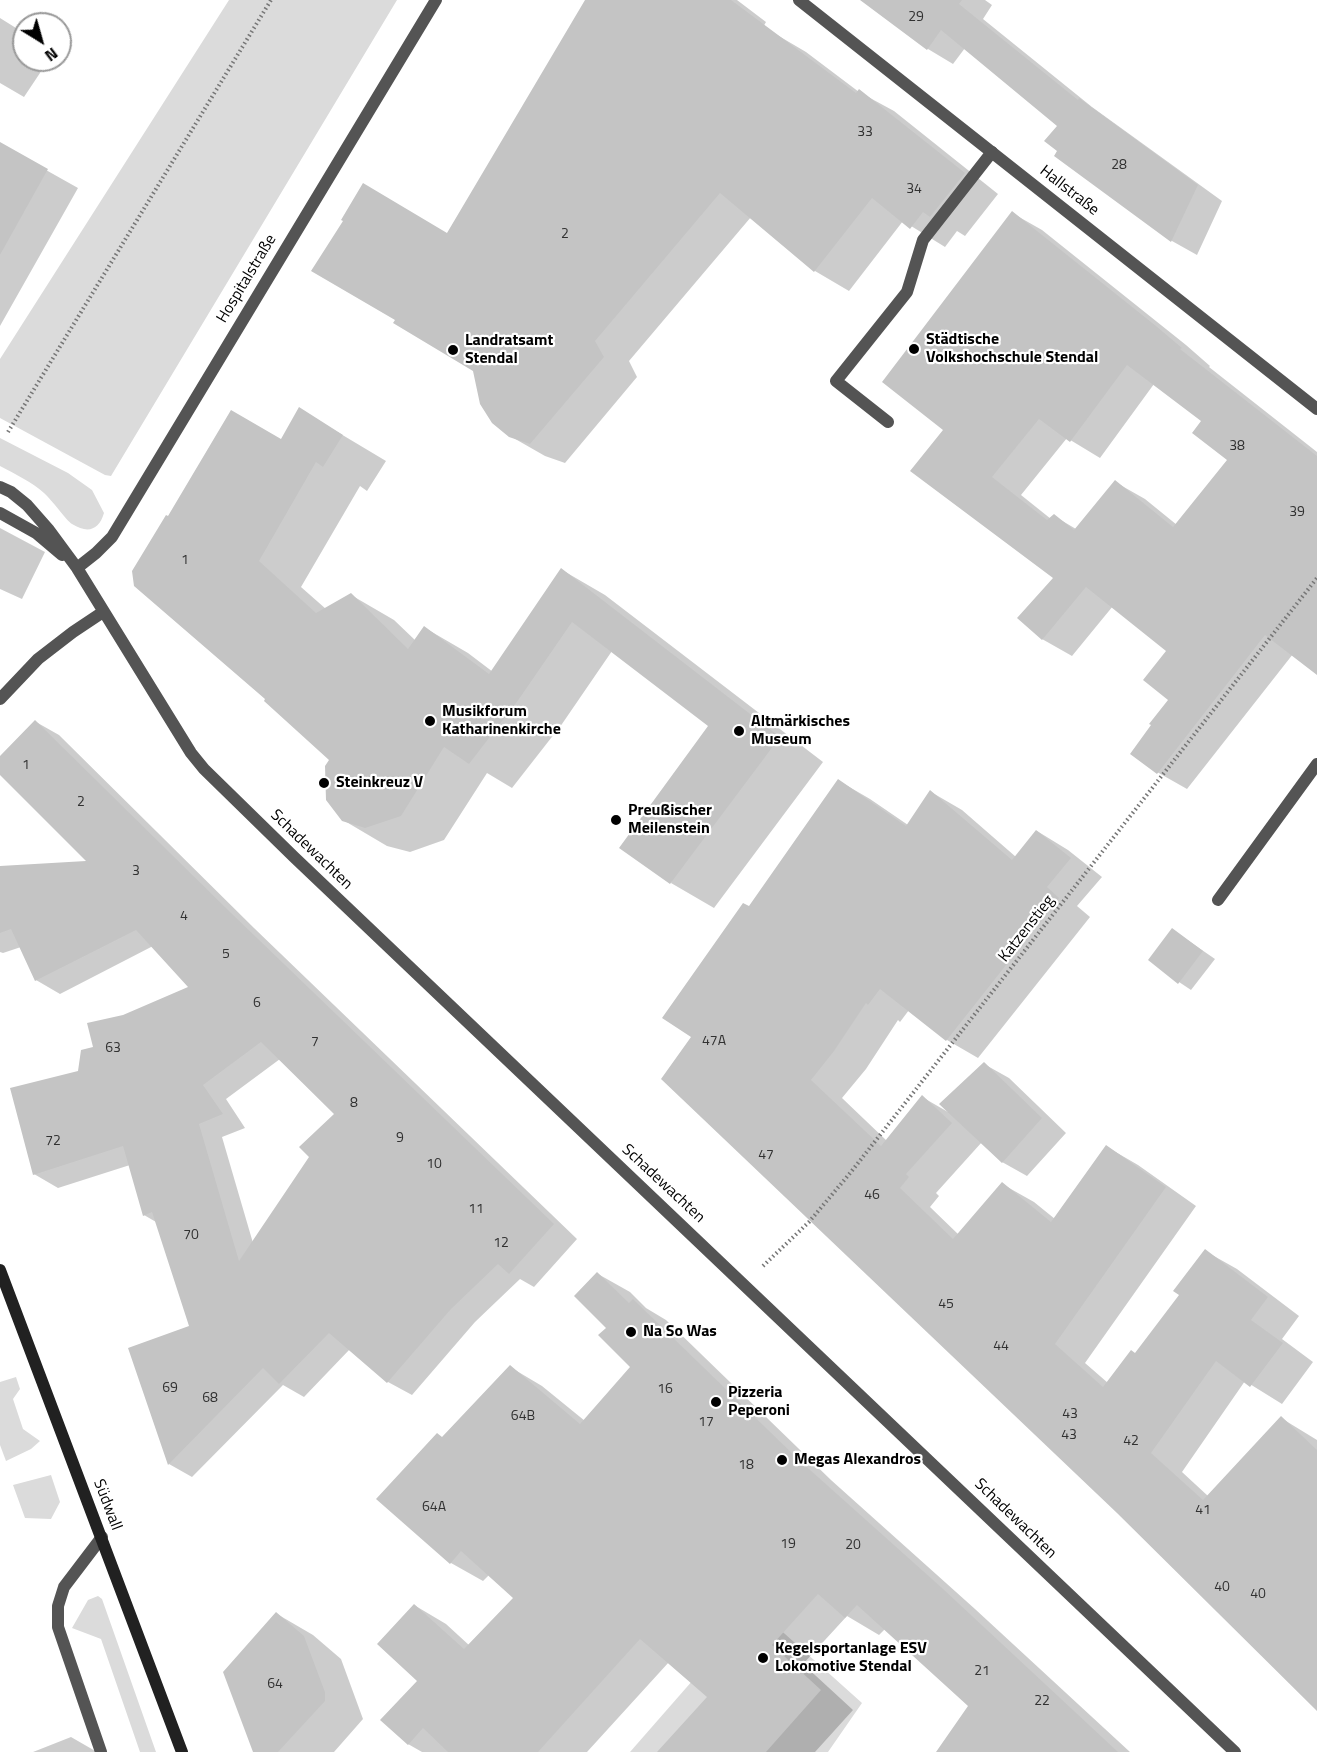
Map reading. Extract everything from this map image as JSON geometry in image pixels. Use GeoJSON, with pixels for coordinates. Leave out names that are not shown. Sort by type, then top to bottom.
{"type":"FeatureCollection","features":[{"type":"Feature","properties":{"kind":"main road","name":"Südwall"},"geometry":{"type":"LineString","coordinates":[[0,1270],[182,1752]]}},
{"type":"Feature","properties":{"kind":"street","name":"Hospitalstraße"},"geometry":{"type":"LineString","coordinates":[[76,568],[112,537],[436,0]]}},
{"type":"Feature","properties":{"kind":"street","name":"Hallstraße"},"geometry":{"type":"LineString","coordinates":[[799,0],[1317,409]]}},
{"type":"Feature","properties":{"kind":"street"},"geometry":{"type":"LineString","coordinates":[[888,422],[836,381],[907,292],[923,240],[992,152]]}},
{"type":"Feature","properties":{"kind":"street","name":"Schadewachten"},"geometry":{"type":"LineString","coordinates":[[0,487],[11,492],[27,505],[49,530],[76,568],[186,745],[204,769],[1235,1752]]}},
{"type":"Feature","properties":{"kind":"street","name":"Schadewachten"},"geometry":{"type":"LineString","coordinates":[[0,513],[36,533],[76,568]]}},
{"type":"Feature","properties":{"kind":"street"},"geometry":{"type":"LineString","coordinates":[[0,699],[38,659],[103,612]]}},
{"type":"Feature","properties":{"kind":"street"},"geometry":{"type":"LineString","coordinates":[[1218,900],[1317,764]]}},
{"type":"Feature","properties":{"kind":"street"},"geometry":{"type":"LineString","coordinates":[[101,1752],[58,1627],[58,1606],[64,1587],[102,1537]]}},
{"type":"Feature","properties":{"kind":"path"},"geometry":{"type":"LineString","coordinates":[[8,432],[271,0]]}},
{"type":"Feature","properties":{"kind":"path","name":"Katzenstieg"},"geometry":{"type":"LineString","coordinates":[[744,1284],[809,1222],[851,1172],[1317,578]]}},
{"type":"Feature","properties":{"kind":"shaded area"},"geometry":{"type":"Polygon","coordinates":[[[229,0],[397,0],[111,476],[105,475],[0,418],[0,359],[229,0]]]}},
{"type":"Feature","properties":{"kind":"shaded area"},"geometry":{"type":"Polygon","coordinates":[[[0,438],[68,473],[92,490],[104,513],[96,527],[83,529],[72,524],[39,489],[0,466],[0,438]]]}},
{"type":"Feature","properties":{"kind":"shaded area"},"geometry":{"type":"Polygon","coordinates":[[[16,1377],[20,1389],[13,1399],[23,1429],[40,1441],[31,1449],[6,1461],[0,1445],[0,1382],[16,1377]]]}},
{"type":"Feature","properties":{"kind":"shaded area"},"geometry":{"type":"Polygon","coordinates":[[[51,1475],[60,1502],[51,1519],[25,1518],[13,1485],[51,1475]]]}},
{"type":"Feature","properties":{"kind":"shaded area"},"geometry":{"type":"Polygon","coordinates":[[[98,1596],[102,1599],[156,1752],[140,1752],[101,1639],[72,1628],[88,1600],[98,1596]]]}},
{"type":"Feature","properties":{"kind":"shaded area","name":"Kegelsportanlage ESV Lokomotive Stendal"},"geometry":{"type":"Polygon","coordinates":[[[756,1608],[862,1703],[828,1752],[630,1752],[756,1608]]]}},
{"type":"Feature","properties":{"kind":"building"},"geometry":{"type":"Polygon","coordinates":[[[585,0],[731,0],[856,93],[859,89],[965,173],[930,217],[923,212],[910,229],[872,198],[814,272],[720,193],[595,341],[604,357],[530,444],[509,437],[492,423],[480,404],[473,371],[393,323],[395,320],[311,271],[343,221],[341,220],[363,183],[447,233],[585,0]]]}},
{"type":"Feature","properties":{"kind":"building"},"geometry":{"type":"Polygon","coordinates":[[[860,0],[962,0],[959,4],[1078,100],[1079,98],[1198,185],[1171,242],[1054,156],[1057,151],[1044,141],[1057,126],[941,30],[927,50],[860,0]]]}},
{"type":"Feature","properties":{"kind":"building"},"geometry":{"type":"Polygon","coordinates":[[[0,142],[48,169],[0,255],[0,142]]]}},
{"type":"Feature","properties":{"kind":"building"},"geometry":{"type":"Polygon","coordinates":[[[1012,211],[1156,326],[1182,348],[1180,349],[1317,456],[1317,675],[1265,635],[1157,774],[1130,754],[1168,700],[1143,680],[1166,651],[1086,587],[1042,640],[1017,618],[1053,578],[910,471],[943,430],[882,382],[1012,211]],[[1127,365],[1070,442],[1039,419],[992,477],[1047,520],[1054,514],[1074,530],[1115,480],[1173,527],[1227,460],[1192,433],[1201,421],[1127,365]]]}},
{"type":"Feature","properties":{"kind":"building"},"geometry":{"type":"Polygon","coordinates":[[[299,407],[343,435],[323,467],[316,462],[259,561],[316,613],[351,593],[408,649],[424,626],[489,674],[561,568],[780,737],[670,884],[619,848],[708,726],[572,622],[519,699],[469,764],[444,747],[401,816],[365,828],[342,821],[326,800],[325,766],[329,760],[264,701],[265,699],[134,586],[132,571],[166,515],[168,516],[231,410],[281,439],[299,407]]]}},
{"type":"Feature","properties":{"kind":"building"},"geometry":{"type":"Polygon","coordinates":[[[35,720],[230,912],[554,1224],[509,1274],[498,1264],[451,1309],[387,1383],[329,1333],[279,1384],[263,1368],[168,1465],[128,1348],[189,1326],[152,1212],[143,1216],[123,1146],[33,1175],[10,1088],[78,1071],[81,1050],[93,1047],[87,1023],[123,1015],[188,987],[136,930],[35,981],[11,929],[0,933],[0,866],[86,861],[0,775],[0,756],[35,720]],[[261,1042],[203,1085],[223,1114],[199,1124],[239,1261],[309,1157],[299,1147],[334,1114],[261,1042]]]}},
{"type":"Feature","properties":{"kind":"building"},"geometry":{"type":"Polygon","coordinates":[[[838,779],[906,826],[930,790],[1012,860],[1036,830],[1071,858],[1047,887],[1059,898],[946,1041],[880,989],[868,1005],[866,1003],[834,1051],[811,1080],[881,1146],[922,1095],[952,1123],[906,1174],[909,1177],[900,1188],[953,1239],[1002,1182],[1051,1222],[1106,1145],[1166,1187],[1055,1344],[1103,1387],[1131,1350],[1135,1353],[1179,1295],[1173,1291],[1205,1249],[1268,1297],[1251,1320],[1283,1343],[1250,1387],[1216,1361],[1151,1453],[1203,1500],[1281,1416],[1317,1450],[1317,1711],[1117,1513],[661,1079],[691,1037],[662,1018],[743,903],[749,906],[838,779]]]}},
{"type":"Feature","properties":{"kind":"building"},"geometry":{"type":"Polygon","coordinates":[[[1172,928],[1203,951],[1178,984],[1148,960],[1172,928]]]}},
{"type":"Feature","properties":{"kind":"building"},"geometry":{"type":"Polygon","coordinates":[[[984,1062],[1042,1118],[1002,1163],[939,1104],[984,1062]]]}},
{"type":"Feature","properties":{"kind":"building"},"geometry":{"type":"Polygon","coordinates":[[[597,1272],[629,1303],[633,1299],[799,1460],[942,1588],[1118,1752],[936,1752],[968,1706],[857,1605],[845,1618],[818,1594],[772,1645],[821,1690],[766,1752],[657,1752],[707,1697],[640,1639],[538,1752],[448,1752],[423,1728],[408,1745],[380,1720],[417,1681],[377,1644],[414,1604],[464,1649],[513,1598],[461,1551],[450,1564],[376,1499],[437,1433],[442,1437],[510,1365],[580,1424],[630,1367],[598,1335],[606,1328],[574,1296],[597,1272]]]}},
{"type":"Feature","properties":{"kind":"building"},"geometry":{"type":"Polygon","coordinates":[[[276,1612],[304,1636],[325,1692],[325,1701],[278,1752],[253,1752],[223,1672],[276,1612]]]}},
{"type":"Feature","properties":{"kind":"place","name":"Städtische Volkshochschule Stendal"},"geometry":{"type":"Point","coordinates":[914,349]}},
{"type":"Feature","properties":{"kind":"place","name":"Landratsamt Stendal"},"geometry":{"type":"Point","coordinates":[453,350]}},
{"type":"Feature","properties":{"kind":"place","name":"Musikforum Katharinenkirche"},"geometry":{"type":"Point","coordinates":[430,721]}},
{"type":"Feature","properties":{"kind":"place","name":"Altmärkisches Museum"},"geometry":{"type":"Point","coordinates":[739,731]}},
{"type":"Feature","properties":{"kind":"place","name":"Steinkreuz V"},"geometry":{"type":"Point","coordinates":[324,783]}},
{"type":"Feature","properties":{"kind":"place","name":"Preußischer Meilenstein"},"geometry":{"type":"Point","coordinates":[616,820]}},
{"type":"Feature","properties":{"kind":"place","name":"Na So Was"},"geometry":{"type":"Point","coordinates":[631,1332]}},
{"type":"Feature","properties":{"kind":"place","name":"Pizzeria Peperoni"},"geometry":{"type":"Point","coordinates":[716,1402]}},
{"type":"Feature","properties":{"kind":"place","name":"Megas Alexandros"},"geometry":{"type":"Point","coordinates":[782,1460]}},
{"type":"Feature","properties":{"kind":"place","name":"Kegelsportanlage ESV Lokomotive Stendal"},"geometry":{"type":"Point","coordinates":[763,1658]}}]}
